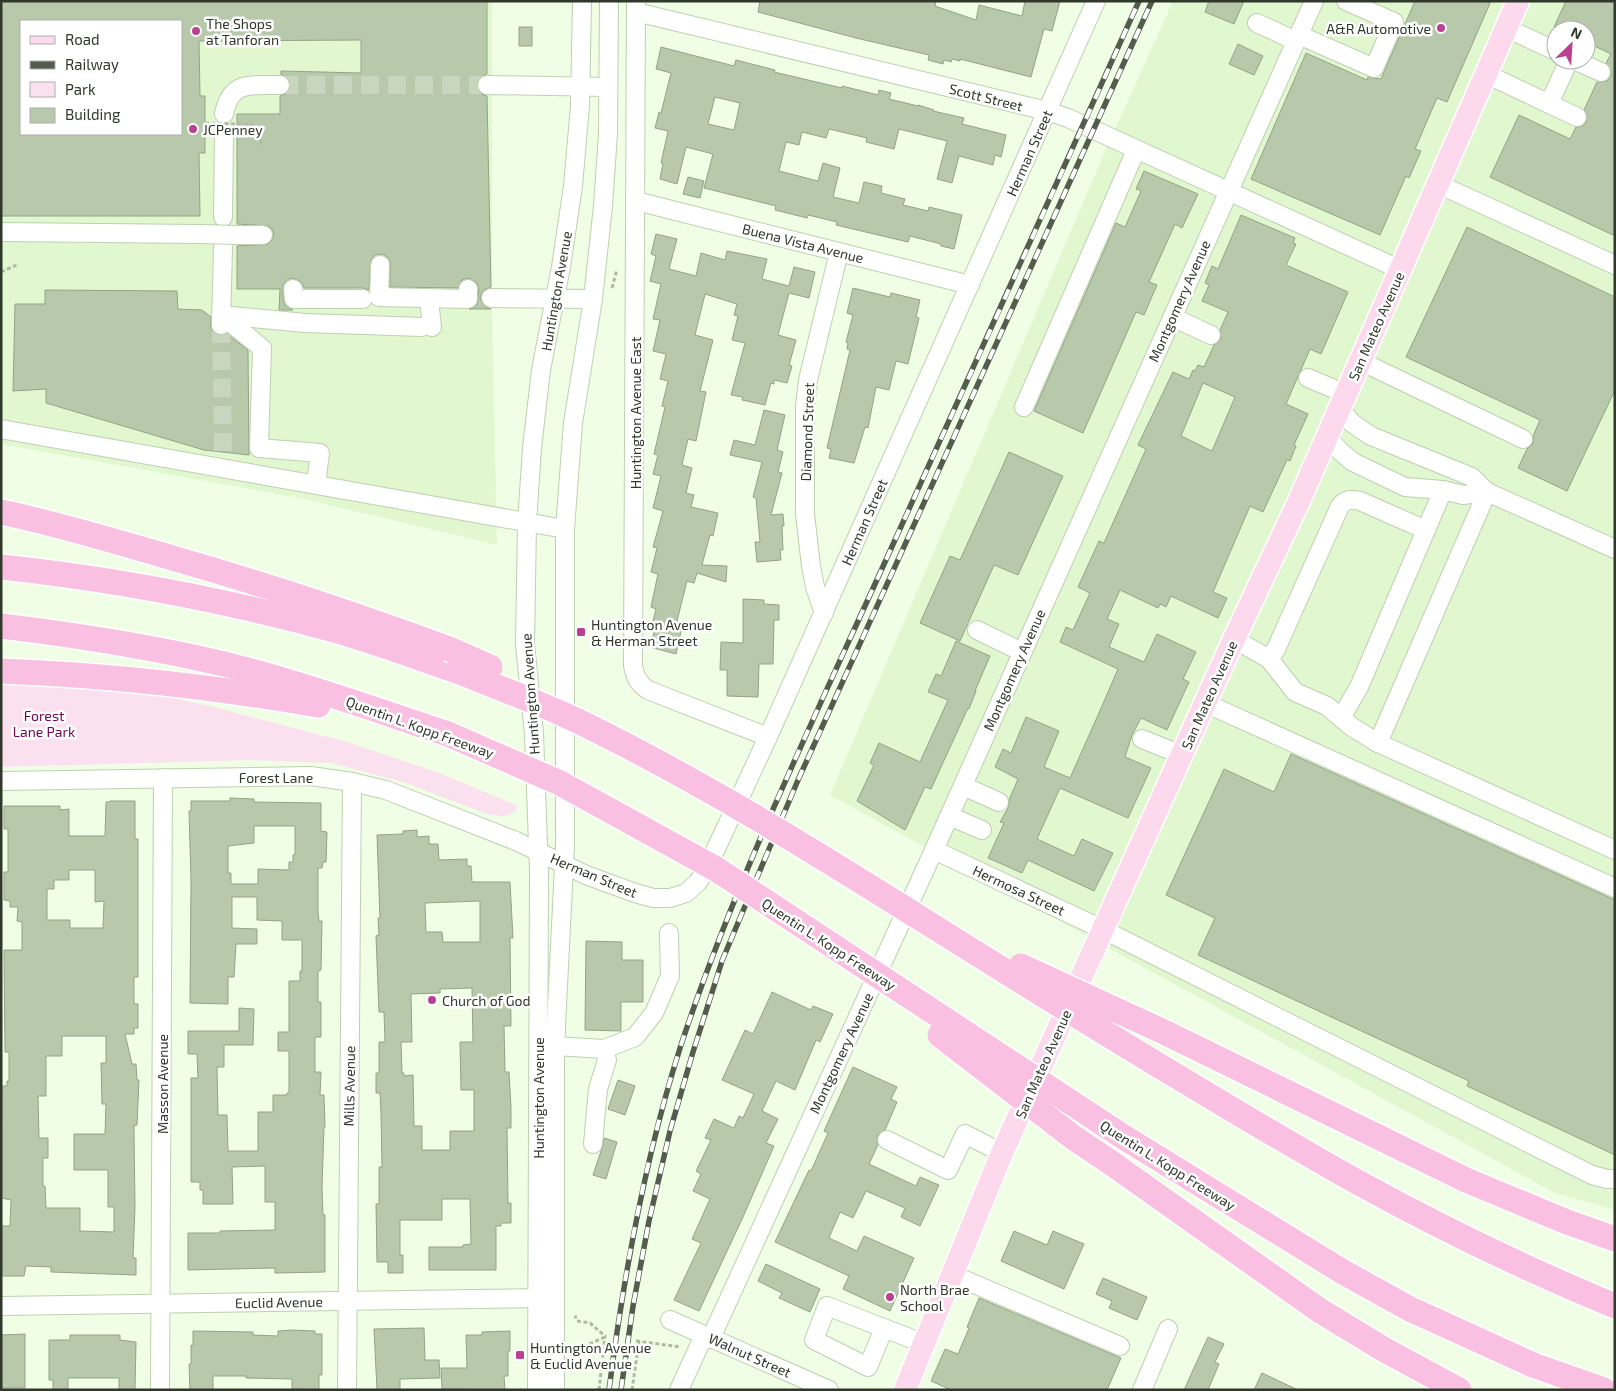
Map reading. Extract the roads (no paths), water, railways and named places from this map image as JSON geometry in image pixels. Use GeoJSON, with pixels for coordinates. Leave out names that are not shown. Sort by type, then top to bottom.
{"type":"FeatureCollection","features":[{"type":"Feature","properties":{"kind":"highway"},"geometry":{"type":"LineString","coordinates":[[1,512],[64,526],[235,576],[372,621],[453,660]]}},
{"type":"Feature","properties":{"kind":"highway"},"geometry":{"type":"LineString","coordinates":[[1,567],[120,583],[264,612],[516,678],[598,722],[714,794],[993,952],[1458,1176],[1534,1209],[1604,1236]]}},
{"type":"Feature","properties":{"kind":"highway","name":"Quentin L. Kopp Freeway"},"geometry":{"type":"LineString","coordinates":[[1,626],[169,652],[249,670],[326,693],[448,734],[560,783],[710,865],[1122,1136],[1343,1272],[1418,1313],[1533,1365],[1604,1390]]}},
{"type":"Feature","properties":{"kind":"highway"},"geometry":{"type":"LineString","coordinates":[[1,671],[118,678],[188,685],[348,710],[448,734]]}},
{"type":"Feature","properties":{"kind":"highway"},"geometry":{"type":"LineString","coordinates":[[818,854],[1158,1065],[1361,1184],[1468,1239],[1567,1286],[1615,1306]]}},
{"type":"Feature","properties":{"kind":"highway"},"geometry":{"type":"LineString","coordinates":[[778,910],[1074,1138],[1319,1310],[1383,1349],[1459,1390]]}},
{"type":"Feature","properties":{"kind":"highway"},"geometry":{"type":"LineString","coordinates":[[1468,1239],[1615,1291]]}},
{"type":"Feature","properties":{"kind":"highway"},"geometry":{"type":"LineString","coordinates":[[1533,1365],[1587,1390]]}},
{"type":"Feature","properties":{"kind":"main road","name":"San Mateo Avenue"},"geometry":{"type":"LineString","coordinates":[[905,1390],[1002,1153],[1327,437],[1518,1]]}},
{"type":"Feature","properties":{"kind":"street","name":"Huntington Avenue"},"geometry":{"type":"LineString","coordinates":[[555,1390],[556,1046],[564,864],[565,529],[573,423],[602,298],[609,1]]}},
{"type":"Feature","properties":{"kind":"street","name":"Herman Street"},"geometry":{"type":"LineString","coordinates":[[538,851],[586,875],[635,894],[653,898],[670,898],[686,893],[698,882],[707,868],[768,737],[1096,1]]}},
{"type":"Feature","properties":{"kind":"street","name":"Montgomery Avenue"},"geometry":{"type":"LineString","coordinates":[[679,1390],[701,1342],[711,1338],[963,786],[1314,1]]}},
{"type":"Feature","properties":{"kind":"street"},"geometry":{"type":"LineString","coordinates":[[1257,23],[1374,68],[1394,22],[1346,1]]}},
{"type":"Feature","properties":{"kind":"street","name":"Huntington Avenue"},"geometry":{"type":"LineString","coordinates":[[536,1390],[539,881],[534,734],[526,644],[527,523],[529,473],[543,361],[573,186],[581,86],[581,3]]}},
{"type":"Feature","properties":{"kind":"street","name":"Scott Street"},"geometry":{"type":"LineString","coordinates":[[636,6],[1047,111],[1068,118],[1401,270]]}},
{"type":"Feature","properties":{"kind":"street","name":"Huntington Avenue East"},"geometry":{"type":"LineString","coordinates":[[636,6],[634,676],[639,684],[648,690],[768,737]]}},
{"type":"Feature","properties":{"kind":"street"},"geometry":{"type":"LineString","coordinates":[[1506,28],[1546,47]]}},
{"type":"Feature","properties":{"kind":"street"},"geometry":{"type":"LineString","coordinates":[[1549,104],[1564,70]]}},
{"type":"Feature","properties":{"kind":"street"},"geometry":{"type":"LineString","coordinates":[[1596,70],[1601,72]]}},
{"type":"Feature","properties":{"kind":"street"},"geometry":{"type":"LineString","coordinates":[[1486,74],[1576,117]]}},
{"type":"Feature","properties":{"kind":"street"},"geometry":{"type":"LineString","coordinates":[[222,217],[229,96],[235,90],[246,86],[280,85]]}},
{"type":"Feature","properties":{"kind":"street"},"geometry":{"type":"LineString","coordinates":[[487,85],[608,87]]}},
{"type":"Feature","properties":{"kind":"street"},"geometry":{"type":"LineString","coordinates":[[1024,406],[1136,150]]}},
{"type":"Feature","properties":{"kind":"street"},"geometry":{"type":"LineString","coordinates":[[1438,184],[1615,265]]}},
{"type":"Feature","properties":{"kind":"street","name":"Buena Vista Avenue"},"geometry":{"type":"LineString","coordinates":[[636,201],[970,285]]}},
{"type":"Feature","properties":{"kind":"street"},"geometry":{"type":"LineString","coordinates":[[1,232],[263,235]]}},
{"type":"Feature","properties":{"kind":"street","name":"Diamond Street"},"geometry":{"type":"LineString","coordinates":[[824,613],[815,587],[805,514],[805,406],[808,380],[839,252]]}},
{"type":"Feature","properties":{"kind":"street"},"geometry":{"type":"LineString","coordinates":[[221,320],[227,254]]}},
{"type":"Feature","properties":{"kind":"street"},"geometry":{"type":"LineString","coordinates":[[380,266],[379,297],[468,299],[468,289]]}},
{"type":"Feature","properties":{"kind":"street"},"geometry":{"type":"LineString","coordinates":[[293,289],[294,300],[354,296]]}},
{"type":"Feature","properties":{"kind":"street"},"geometry":{"type":"LineString","coordinates":[[491,298],[602,298]]}},
{"type":"Feature","properties":{"kind":"street"},"geometry":{"type":"LineString","coordinates":[[221,320],[427,327],[430,309]]}},
{"type":"Feature","properties":{"kind":"street"},"geometry":{"type":"LineString","coordinates":[[1172,317],[1211,335]]}},
{"type":"Feature","properties":{"kind":"street"},"geometry":{"type":"LineString","coordinates":[[221,320],[262,348],[259,448],[320,454],[316,484]]}},
{"type":"Feature","properties":{"kind":"street"},"geometry":{"type":"LineString","coordinates":[[1360,361],[1523,439]]}},
{"type":"Feature","properties":{"kind":"street"},"geometry":{"type":"LineString","coordinates":[[1308,378],[1343,401],[1352,423],[1371,436],[1472,477],[1486,492],[1615,550]]}},
{"type":"Feature","properties":{"kind":"street"},"geometry":{"type":"LineString","coordinates":[[1,429],[222,460],[316,484],[565,529]]}},
{"type":"Feature","properties":{"kind":"street"},"geometry":{"type":"LineString","coordinates":[[1327,437],[1341,452],[1364,469],[1405,487],[1444,490],[1463,495],[1486,492]]}},
{"type":"Feature","properties":{"kind":"street"},"geometry":{"type":"LineString","coordinates":[[1341,718],[1359,687],[1444,490]]}},
{"type":"Feature","properties":{"kind":"street"},"geometry":{"type":"LineString","coordinates":[[1378,743],[1486,492]]}},
{"type":"Feature","properties":{"kind":"street"},"geometry":{"type":"LineString","coordinates":[[1269,659],[1276,649],[1340,506],[1344,502],[1352,499],[1360,500],[1426,530]]}},
{"type":"Feature","properties":{"kind":"street"},"geometry":{"type":"LineString","coordinates":[[977,630],[1022,652]]}},
{"type":"Feature","properties":{"kind":"street"},"geometry":{"type":"LineString","coordinates":[[1234,640],[1269,659],[1295,692],[1326,706],[1352,727],[1378,743],[1615,850]]}},
{"type":"Feature","properties":{"kind":"street"},"geometry":{"type":"LineString","coordinates":[[1205,704],[1615,888]]}},
{"type":"Feature","properties":{"kind":"street"},"geometry":{"type":"LineString","coordinates":[[1142,739],[1182,756]]}},
{"type":"Feature","properties":{"kind":"street","name":"Forest Lane"},"geometry":{"type":"LineString","coordinates":[[1,781],[311,776],[352,782],[386,790],[538,851]]}},
{"type":"Feature","properties":{"kind":"street","name":"Masson Avenue"},"geometry":{"type":"LineString","coordinates":[[160,1390],[163,778]]}},
{"type":"Feature","properties":{"kind":"street","name":"Mills Avenue"},"geometry":{"type":"LineString","coordinates":[[347,1390],[352,782]]}},
{"type":"Feature","properties":{"kind":"street"},"geometry":{"type":"LineString","coordinates":[[963,786],[999,802]]}},
{"type":"Feature","properties":{"kind":"street"},"geometry":{"type":"LineString","coordinates":[[949,816],[982,830]]}},
{"type":"Feature","properties":{"kind":"street","name":"Hermosa Street"},"geometry":{"type":"LineString","coordinates":[[934,850],[1104,930],[1592,1175],[1615,1179]]}},
{"type":"Feature","properties":{"kind":"street"},"geometry":{"type":"LineString","coordinates":[[556,1046],[604,1049],[635,1038],[654,1014],[670,976],[669,932]]}},
{"type":"Feature","properties":{"kind":"street"},"geometry":{"type":"LineString","coordinates":[[593,1144],[598,1089],[607,1060],[604,1049]]}},
{"type":"Feature","properties":{"kind":"street"},"geometry":{"type":"LineString","coordinates":[[887,1140],[948,1170],[965,1134],[1002,1153]]}},
{"type":"Feature","properties":{"kind":"street"},"geometry":{"type":"LineString","coordinates":[[953,1275],[1120,1346]]}},
{"type":"Feature","properties":{"kind":"street","name":"Euclid Avenue"},"geometry":{"type":"LineString","coordinates":[[1,1306],[556,1298]]}},
{"type":"Feature","properties":{"kind":"street","name":"Walnut Street"},"geometry":{"type":"LineString","coordinates":[[670,1320],[830,1390]]}},
{"type":"Feature","properties":{"kind":"street"},"geometry":{"type":"LineString","coordinates":[[884,1328],[925,1344]]}},
{"type":"Feature","properties":{"kind":"street"},"geometry":{"type":"LineString","coordinates":[[1142,1390],[1168,1329]]}},
{"type":"Feature","properties":{"kind":"tunnel"},"geometry":{"type":"LineString","coordinates":[[280,85],[487,85]]}},
{"type":"Feature","properties":{"kind":"tunnel"},"geometry":{"type":"LineString","coordinates":[[221,325],[223,452]]}},
{"type":"Feature","properties":{"kind":"railway"},"geometry":{"type":"LineString","coordinates":[[609,1390],[629,1259],[646,1173],[681,1045],[726,922],[803,741],[1139,1]]}},
{"type":"Feature","properties":{"kind":"railway"},"geometry":{"type":"LineString","coordinates":[[621,1390],[633,1306],[649,1221],[670,1131],[722,961],[798,780],[1152,1]]}},
{"type":"Feature","properties":{"kind":"place","name":"A&R Automotive"},"geometry":{"type":"Point","coordinates":[1441,28]}},
{"type":"Feature","properties":{"kind":"place","name":"The Shops at Tanforan"},"geometry":{"type":"Point","coordinates":[196,31]}},
{"type":"Feature","properties":{"kind":"place","name":"JCPenney"},"geometry":{"type":"Point","coordinates":[193,129]}},
{"type":"Feature","properties":{"kind":"place","name":"Huntington Avenue & Herman Street"},"geometry":{"type":"Point","coordinates":[581,632]}},
{"type":"Feature","properties":{"kind":"place","name":"Church of God"},"geometry":{"type":"Point","coordinates":[432,1000]}},
{"type":"Feature","properties":{"kind":"place","name":"North Brae School"},"geometry":{"type":"Point","coordinates":[890,1297]}},
{"type":"Feature","properties":{"kind":"place","name":"Huntington Avenue & Euclid Avenue"},"geometry":{"type":"Point","coordinates":[520,1355]}},
{"type":"Feature","properties":{"kind":"park label","name":"Forest Lane Park"},"geometry":{"type":"Point","coordinates":[44,724]}}]}
